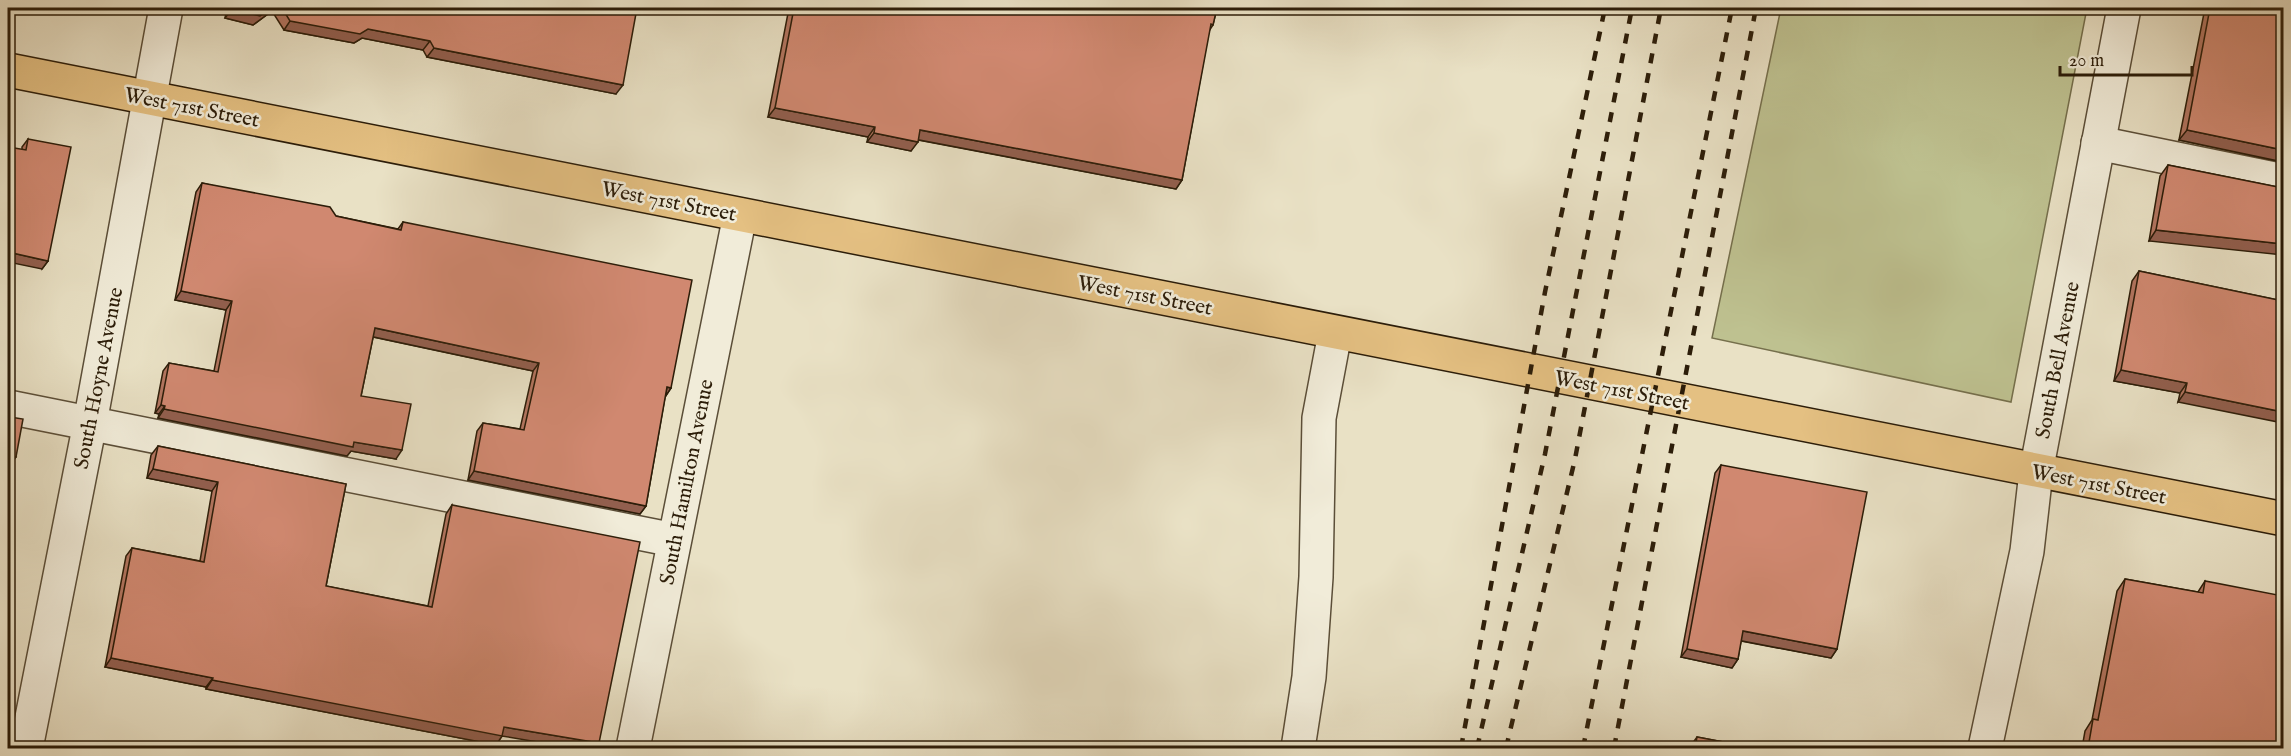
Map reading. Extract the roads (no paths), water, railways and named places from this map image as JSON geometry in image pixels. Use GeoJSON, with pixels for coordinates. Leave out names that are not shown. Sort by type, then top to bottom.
{"type":"FeatureCollection","features":[{"type":"Feature","properties":{"kind":"main road","name":"West 71st Street"},"geometry":{"type":"LineString","coordinates":[[8,70],[150,100],[2283,519]]}},
{"type":"Feature","properties":{"kind":"street","name":"South Hoyne Avenue"},"geometry":{"type":"LineString","coordinates":[[26,748],[90,423],[166,8]]}},
{"type":"Feature","properties":{"kind":"street","name":"South Bell Avenue"},"geometry":{"type":"LineString","coordinates":[[1985,748],[2027,551],[2036,472],[2124,8]]}},
{"type":"Feature","properties":{"kind":"street"},"geometry":{"type":"LineString","coordinates":[[2098,143],[2283,181]]}},
{"type":"Feature","properties":{"kind":"street","name":"South Hamilton Avenue"},"geometry":{"type":"LineString","coordinates":[[633,748],[740,215]]}},
{"type":"Feature","properties":{"kind":"street"},"geometry":{"type":"LineString","coordinates":[[1298,748],[1310,677],[1316,577],[1319,418],[1335,333]]}},
{"type":"Feature","properties":{"kind":"street"},"geometry":{"type":"LineString","coordinates":[[8,407],[674,540]]}},
{"type":"Feature","properties":{"kind":"street"},"geometry":{"type":"LineString","coordinates":[[8,745],[26,748]]}},
{"type":"Feature","properties":{"kind":"railway"},"geometry":{"type":"LineString","coordinates":[[1461,748],[1545,292],[1605,8]]}},
{"type":"Feature","properties":{"kind":"railway"},"geometry":{"type":"LineString","coordinates":[[1477,748],[1545,454],[1632,8]]}},
{"type":"Feature","properties":{"kind":"railway"},"geometry":{"type":"LineString","coordinates":[[1506,748],[1575,459],[1661,8]]}},
{"type":"Feature","properties":{"kind":"railway"},"geometry":{"type":"LineString","coordinates":[[1583,748],[1732,8]]}},
{"type":"Feature","properties":{"kind":"railway"},"geometry":{"type":"LineString","coordinates":[[1614,748],[1756,8]]}}]}
